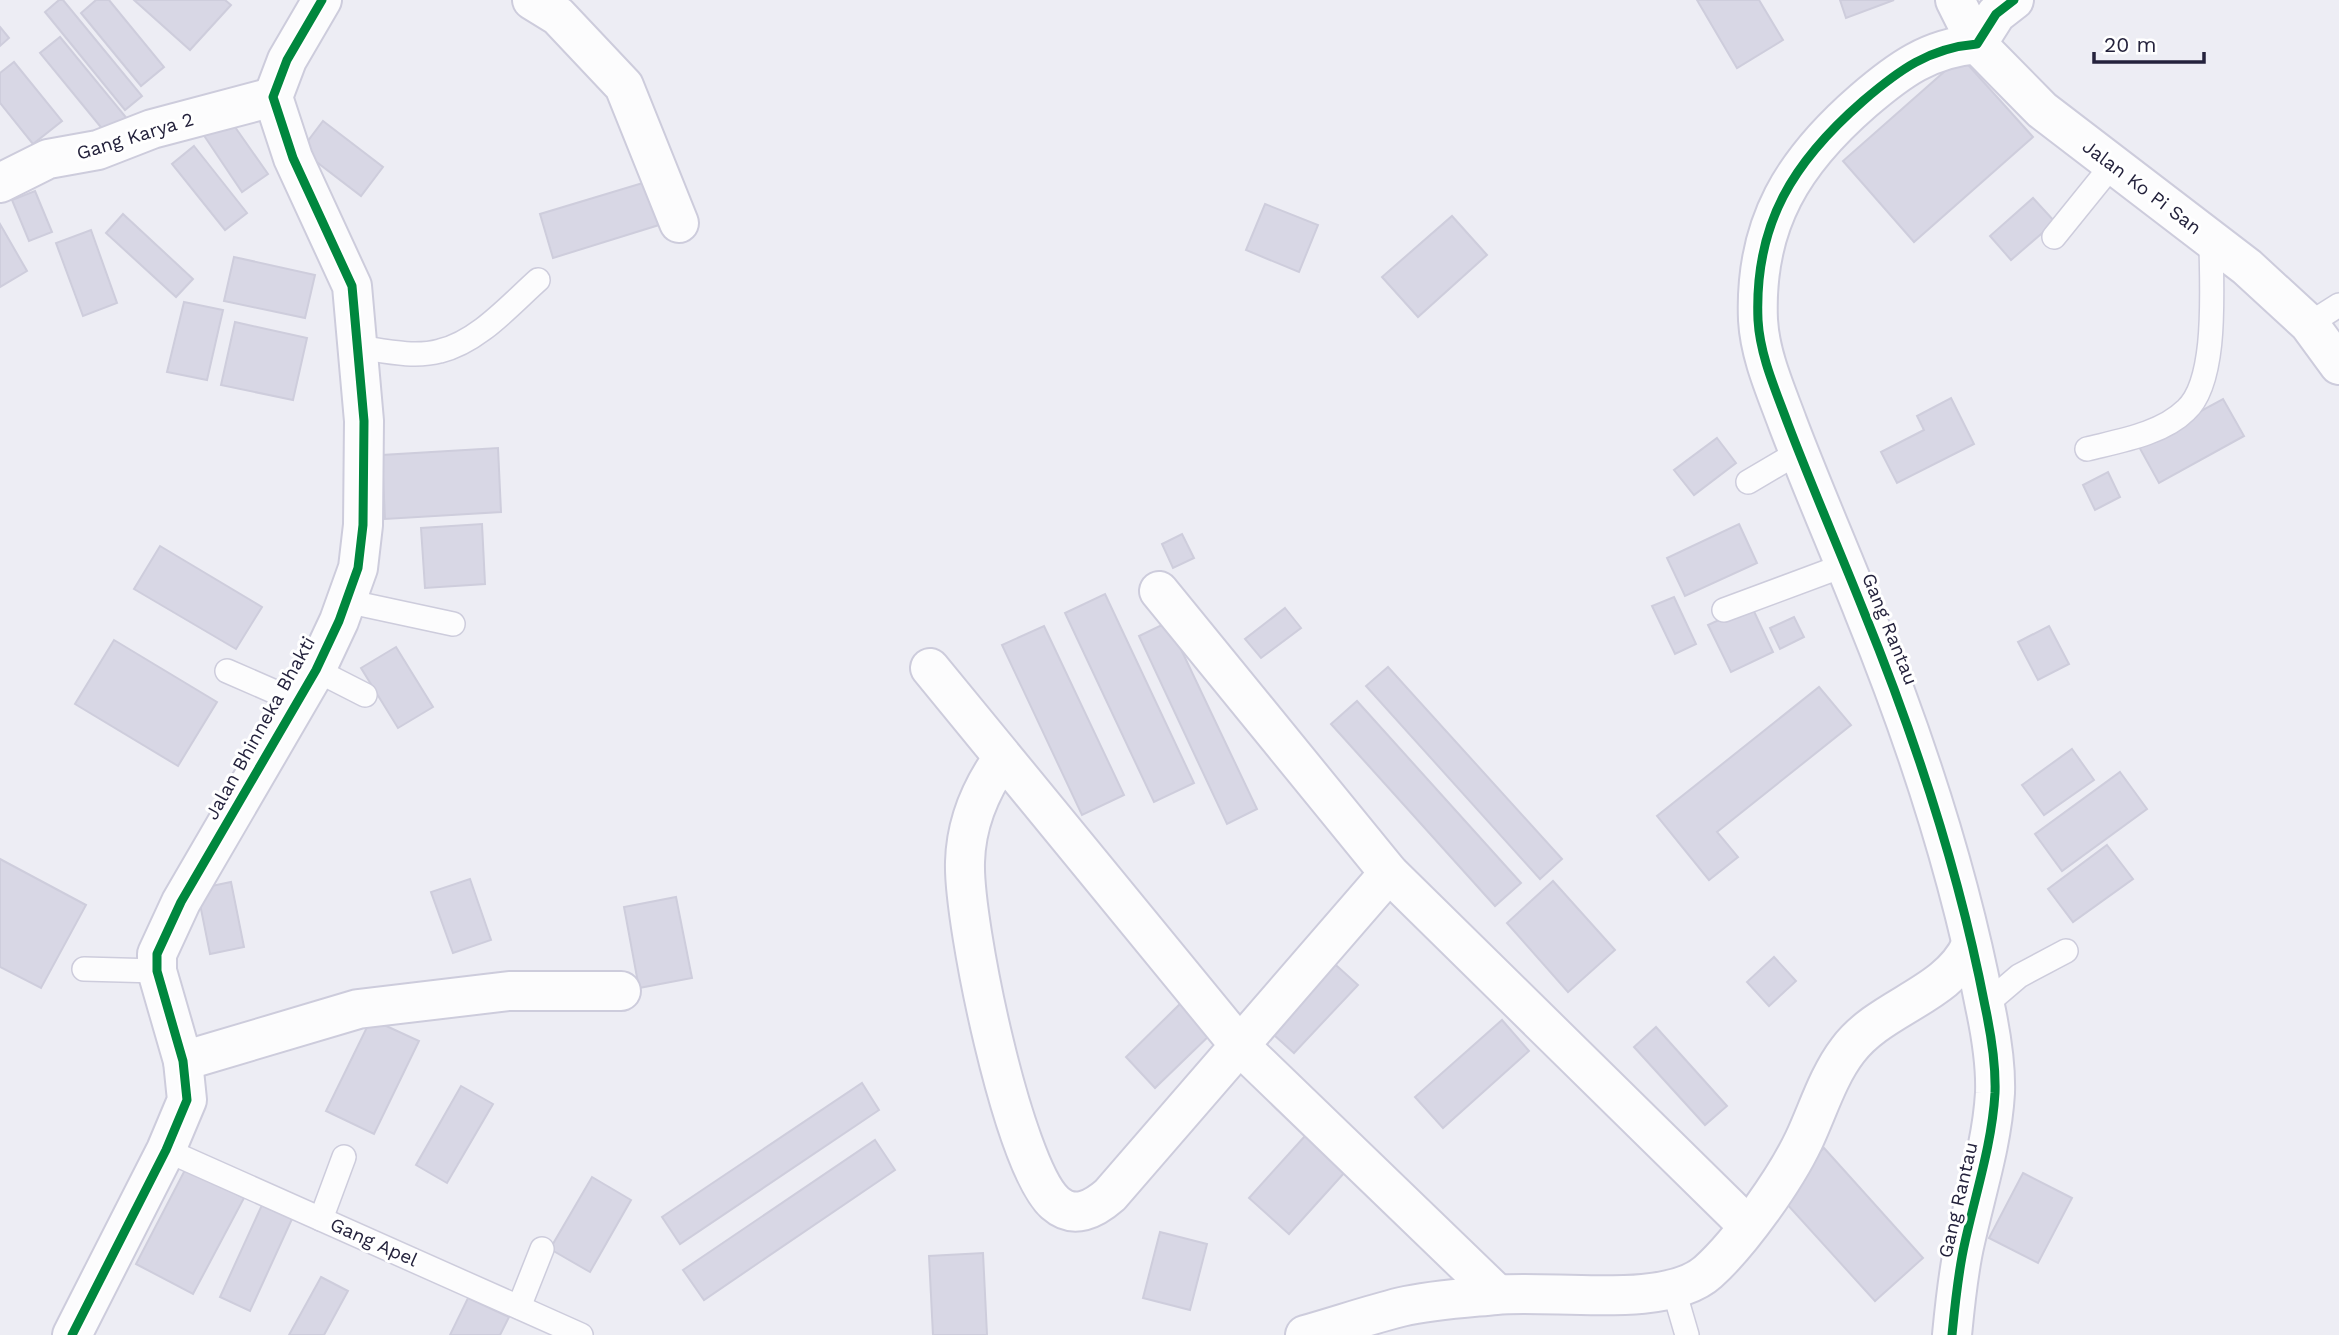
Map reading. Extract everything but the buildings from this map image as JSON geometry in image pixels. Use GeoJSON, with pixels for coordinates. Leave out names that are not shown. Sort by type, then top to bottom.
{"type":"FeatureCollection","features":[{"type":"Feature","properties":{"kind":"street"},"geometry":{"type":"LineString","coordinates":[[273,97],[287,60],[323,0]]}},
{"type":"Feature","properties":{"kind":"street"},"geometry":{"type":"LineString","coordinates":[[532,0],[558,16],[624,86],[679,223]]}},
{"type":"Feature","properties":{"kind":"street","name":"Jalan Ko Pi San"},"geometry":{"type":"LineString","coordinates":[[1955,0],[1977,44],[2042,110],[2247,267],[2324,314],[2339,365]]}},
{"type":"Feature","properties":{"kind":"street"},"geometry":{"type":"LineString","coordinates":[[1977,44],[1996,14],[2014,0]]}},
{"type":"Feature","properties":{"kind":"street","name":"Gang Rantau"},"geometry":{"type":"LineString","coordinates":[[1952,1335],[1964,1244],[1990,1137],[1995,1090],[1985,1005],[1943,830],[1919,753],[1799,452],[1765,358],[1758,323],[1760,275],[1783,195],[1797,169],[1827,132],[1905,66],[1933,52],[1977,44]]}},
{"type":"Feature","properties":{"kind":"street","name":"Gang Karya 2"},"geometry":{"type":"LineString","coordinates":[[0,183],[48,159],[99,150],[152,129],[273,97]]}},
{"type":"Feature","properties":{"kind":"street","name":"Jalan Bhinneka Bhakti"},"geometry":{"type":"LineString","coordinates":[[72,1335],[166,1150],[187,1100],[183,1061],[157,971],[157,954],[181,902],[307,686],[358,568],[363,525],[364,421],[352,286],[293,158],[273,97]]}},
{"type":"Feature","properties":{"kind":"street"},"geometry":{"type":"LineString","coordinates":[[1158,591],[1389,873],[1747,1225]]}},
{"type":"Feature","properties":{"kind":"street"},"geometry":{"type":"LineString","coordinates":[[930,668],[1240,1046],[1497,1294]]}},
{"type":"Feature","properties":{"kind":"street"},"geometry":{"type":"LineString","coordinates":[[1002,759],[982,789],[969,828],[965,861],[969,922],[985,1005],[1023,1143],[1042,1186],[1055,1203],[1069,1211],[1083,1213],[1096,1208],[1111,1195],[1389,873]]}},
{"type":"Feature","properties":{"kind":"street"},"geometry":{"type":"LineString","coordinates":[[1305,1335],[1404,1306],[1497,1294],[1617,1296],[1673,1287],[1707,1273],[1789,1169],[1838,1065],[1858,1037],[1870,1025],[1942,981],[1959,966],[1971,945]]}},
{"type":"Feature","properties":{"kind":"street"},"geometry":{"type":"LineString","coordinates":[[183,1061],[358,1009],[509,991],[621,991]]}},
{"type":"Feature","properties":{"kind":"lane"},"geometry":{"type":"LineString","coordinates":[[2054,237],[2113,164]]}},
{"type":"Feature","properties":{"kind":"lane"},"geometry":{"type":"LineString","coordinates":[[2087,449],[2126,439],[2160,426],[2187,410],[2204,382],[2211,239]]}},
{"type":"Feature","properties":{"kind":"lane"},"geometry":{"type":"LineString","coordinates":[[358,347],[401,354],[441,351],[483,329],[538,280]]}},
{"type":"Feature","properties":{"kind":"lane"},"geometry":{"type":"LineString","coordinates":[[1748,482],[1799,452]]}},
{"type":"Feature","properties":{"kind":"lane"},"geometry":{"type":"LineString","coordinates":[[1724,610],[1845,565]]}},
{"type":"Feature","properties":{"kind":"lane"},"geometry":{"type":"LineString","coordinates":[[346,601],[453,624]]}},
{"type":"Feature","properties":{"kind":"lane"},"geometry":{"type":"LineString","coordinates":[[227,671],[366,695]]}},
{"type":"Feature","properties":{"kind":"lane"},"geometry":{"type":"LineString","coordinates":[[1985,1005],[2019,976],[2066,951]]}},
{"type":"Feature","properties":{"kind":"lane"},"geometry":{"type":"LineString","coordinates":[[84,969],[157,971]]}},
{"type":"Feature","properties":{"kind":"lane","name":"Gang Apel"},"geometry":{"type":"LineString","coordinates":[[166,1150],[581,1335]]}},
{"type":"Feature","properties":{"kind":"lane"},"geometry":{"type":"LineString","coordinates":[[321,1219],[344,1157]]}},
{"type":"Feature","properties":{"kind":"lane"},"geometry":{"type":"LineString","coordinates":[[519,1307],[542,1249]]}},
{"type":"Feature","properties":{"kind":"lane"},"geometry":{"type":"LineString","coordinates":[[1673,1287],[1687,1335]]}},
{"type":"Feature","properties":{"kind":"cycle path"},"geometry":{"type":"LineString","coordinates":[[72,1335],[166,1150],[187,1100],[183,1061],[157,971],[157,954],[181,902],[316,670],[339,621],[358,568],[363,525],[364,421],[352,286],[293,158],[273,97],[287,60],[322,0]]}},
{"type":"Feature","properties":{"kind":"cycle path"},"geometry":{"type":"LineString","coordinates":[[1952,1335],[1963,1253],[1993,1112],[1995,1071],[1989,1027],[1962,905],[1918,757],[1883,660],[1769,373],[1759,333],[1759,285],[1763,253],[1771,224],[1798,171],[1817,147],[1863,101],[1902,70],[1944,50],[1977,44],[1996,14],[2014,0]]}}]}
